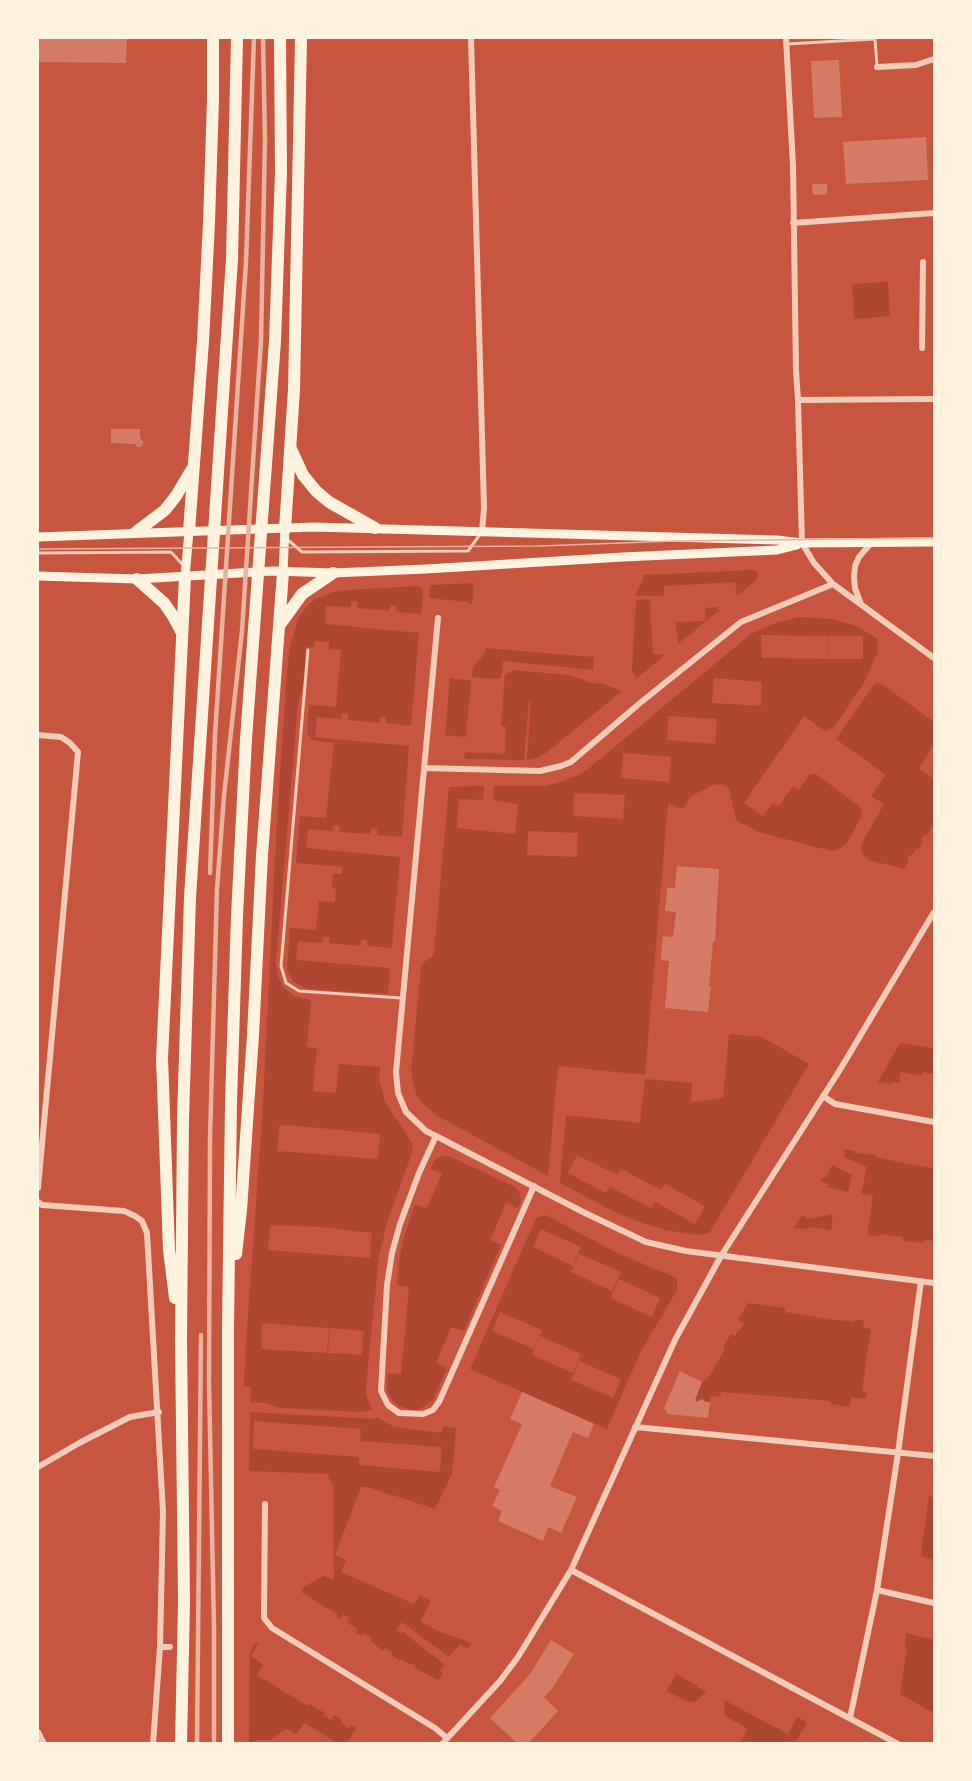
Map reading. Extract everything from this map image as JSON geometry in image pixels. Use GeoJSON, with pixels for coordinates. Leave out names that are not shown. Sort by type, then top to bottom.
{"type":"FeatureCollection","features":[{"type":"Feature","properties":{"kind":"highway"},"geometry":{"type":"LineString","coordinates":[[193,531],[194,465],[209,223],[213,38]]}},
{"type":"Feature","properties":{"kind":"highway"},"geometry":{"type":"LineString","coordinates":[[181,1743],[184,1602],[181,1340],[183,1119],[190,897],[232,259],[237,38]]}},
{"type":"Feature","properties":{"kind":"highway"},"geometry":{"type":"LineString","coordinates":[[228,1743],[228,1327],[231,1102],[237,916],[247,727],[275,341],[281,172],[280,38]]}},
{"type":"Feature","properties":{"kind":"highway"},"geometry":{"type":"LineString","coordinates":[[282,532],[294,389],[301,38]]}},
{"type":"Feature","properties":{"kind":"highway"},"geometry":{"type":"LineString","coordinates":[[290,448],[303,475],[316,491],[329,502],[375,528]]}},
{"type":"Feature","properties":{"kind":"highway"},"geometry":{"type":"LineString","coordinates":[[136,532],[165,510],[194,465]]}},
{"type":"Feature","properties":{"kind":"highway"},"geometry":{"type":"LineString","coordinates":[[228,1327],[241,1210],[253,1035],[262,855],[278,627],[278,571]]}},
{"type":"Feature","properties":{"kind":"highway"},"geometry":{"type":"LineString","coordinates":[[278,627],[302,594],[333,573]]}},
{"type":"Feature","properties":{"kind":"highway"},"geometry":{"type":"LineString","coordinates":[[181,1340],[169,1250],[162,1058],[182,634],[189,574]]}},
{"type":"Feature","properties":{"kind":"highway"},"geometry":{"type":"LineString","coordinates":[[138,579],[164,603],[182,634]]}},
{"type":"Feature","properties":{"kind":"main road"},"geometry":{"type":"LineString","coordinates":[[38,537],[136,532],[282,532],[375,528],[777,540],[802,543],[934,542]]}},
{"type":"Feature","properties":{"kind":"main road"},"geometry":{"type":"LineString","coordinates":[[189,574],[193,531]]}},
{"type":"Feature","properties":{"kind":"main road"},"geometry":{"type":"LineString","coordinates":[[278,571],[282,532]]}},
{"type":"Feature","properties":{"kind":"main road"},"geometry":{"type":"LineString","coordinates":[[38,576],[138,579],[189,574],[278,571],[333,573],[777,550],[802,543]]}},
{"type":"Feature","properties":{"kind":"street"},"geometry":{"type":"LineString","coordinates":[[471,38],[484,508],[482,532]]}},
{"type":"Feature","properties":{"kind":"street"},"geometry":{"type":"LineString","coordinates":[[786,41],[793,166],[796,371],[802,543],[814,563],[833,584],[934,658]]}},
{"type":"Feature","properties":{"kind":"street"},"geometry":{"type":"LineString","coordinates":[[877,67],[916,65],[934,59]]}},
{"type":"Feature","properties":{"kind":"street"},"geometry":{"type":"LineString","coordinates":[[793,223],[934,213]]}},
{"type":"Feature","properties":{"kind":"street"},"geometry":{"type":"LineString","coordinates":[[922,348],[923,262]]}},
{"type":"Feature","properties":{"kind":"street"},"geometry":{"type":"LineString","coordinates":[[798,400],[934,399]]}},
{"type":"Feature","properties":{"kind":"street"},"geometry":{"type":"LineString","coordinates":[[861,605],[855,588],[855,566],[872,542]]}},
{"type":"Feature","properties":{"kind":"street"},"geometry":{"type":"LineString","coordinates":[[424,768],[540,771],[571,762],[741,622],[833,584]]}},
{"type":"Feature","properties":{"kind":"street"},"geometry":{"type":"LineString","coordinates":[[438,618],[396,1072],[398,1094],[406,1112],[426,1131],[646,1242],[721,1256],[934,1283]]}},
{"type":"Feature","properties":{"kind":"street"},"geometry":{"type":"LineString","coordinates":[[38,735],[61,737],[78,752],[38,1188]]}},
{"type":"Feature","properties":{"kind":"street"},"geometry":{"type":"LineString","coordinates":[[265,1504],[264,1618],[272,1628],[435,1728],[444,1741],[500,1681],[518,1658],[572,1570],[675,1340],[721,1256],[823,1096],[934,912]]}},
{"type":"Feature","properties":{"kind":"street"},"geometry":{"type":"LineString","coordinates":[[823,1096],[835,1104],[934,1122]]}},
{"type":"Feature","properties":{"kind":"street"},"geometry":{"type":"LineString","coordinates":[[436,1136],[400,1224],[387,1285],[381,1391],[388,1406],[399,1413],[423,1414],[433,1410],[439,1402],[534,1186]]}},
{"type":"Feature","properties":{"kind":"street"},"geometry":{"type":"LineString","coordinates":[[38,1202],[124,1211],[142,1221],[147,1233],[163,1512],[160,1647],[153,1743]]}},
{"type":"Feature","properties":{"kind":"street"},"geometry":{"type":"LineString","coordinates":[[850,1718],[877,1590],[921,1281]]}},
{"type":"Feature","properties":{"kind":"street"},"geometry":{"type":"LineString","coordinates":[[38,1467],[130,1417],[159,1412]]}},
{"type":"Feature","properties":{"kind":"street"},"geometry":{"type":"LineString","coordinates":[[635,1427],[934,1456]]}},
{"type":"Feature","properties":{"kind":"street"},"geometry":{"type":"LineString","coordinates":[[572,1570],[898,1743]]}},
{"type":"Feature","properties":{"kind":"street"},"geometry":{"type":"LineString","coordinates":[[877,1590],[934,1603]]}},
{"type":"Feature","properties":{"kind":"street"},"geometry":{"type":"LineString","coordinates":[[160,1647],[170,1647]]}},
{"type":"Feature","properties":{"kind":"street"},"geometry":{"type":"LineString","coordinates":[[38,1732],[44,1743]]}},
{"type":"Feature","properties":{"kind":"lane"},"geometry":{"type":"LineString","coordinates":[[786,41],[875,39],[877,67]]}},
{"type":"Feature","properties":{"kind":"lane"},"geometry":{"type":"LineString","coordinates":[[282,532],[302,552],[468,550],[482,532]]}},
{"type":"Feature","properties":{"kind":"lane"},"geometry":{"type":"LineString","coordinates":[[38,553],[171,552],[189,574]]}},
{"type":"Feature","properties":{"kind":"lane"},"geometry":{"type":"LineString","coordinates":[[308,650],[281,966],[286,983],[299,991],[403,998]]}},
{"type":"Feature","properties":{"kind":"shaded area"},"geometry":{"type":"Polygon","coordinates":[[[888,282],[890,316],[854,319],[852,284],[888,282]]]}},
{"type":"Feature","properties":{"kind":"shaded area"},"geometry":{"type":"Polygon","coordinates":[[[754,570],[758,573],[757,579],[737,596],[735,582],[664,586],[664,596],[636,596],[644,575],[754,570]]]}},
{"type":"Feature","properties":{"kind":"shaded area"},"geometry":{"type":"Polygon","coordinates":[[[474,583],[472,605],[468,602],[429,598],[430,587],[433,585],[474,583]]]}},
{"type":"Feature","properties":{"kind":"shaded area"},"geometry":{"type":"Polygon","coordinates":[[[419,586],[423,590],[421,614],[396,612],[396,606],[390,605],[389,611],[357,608],[358,602],[351,601],[351,607],[326,606],[325,624],[419,633],[411,726],[386,723],[386,717],[380,717],[379,723],[348,720],[348,714],[342,713],[341,719],[317,717],[315,737],[409,746],[402,837],[377,835],[377,829],[371,828],[370,834],[339,832],[340,826],[333,825],[333,831],[308,829],[306,848],[400,857],[392,948],[367,946],[367,940],[361,940],[360,946],[329,943],[330,937],[323,937],[323,943],[298,941],[296,960],[390,968],[388,994],[307,989],[294,982],[287,971],[290,928],[316,930],[319,901],[335,902],[336,889],[332,888],[333,874],[342,874],[342,867],[296,863],[300,816],[326,818],[334,743],[312,740],[307,729],[309,705],[336,707],[341,650],[329,649],[329,642],[315,641],[314,648],[306,647],[303,685],[298,704],[276,961],[277,975],[284,988],[295,997],[311,1000],[307,1047],[317,1048],[313,1091],[336,1093],[339,1064],[380,1067],[379,1079],[385,1102],[413,1144],[412,1153],[388,1219],[379,1256],[366,1386],[366,1395],[372,1410],[360,1412],[281,1408],[250,1402],[251,1387],[244,1386],[263,1103],[277,819],[290,646],[299,617],[308,605],[333,592],[419,586]],[[279,1126],[277,1151],[378,1159],[380,1134],[279,1126]],[[270,1225],[268,1250],[370,1258],[372,1233],[320,1227],[270,1225]],[[262,1323],[261,1349],[327,1353],[329,1328],[262,1323]],[[330,1328],[328,1353],[362,1355],[364,1331],[330,1328]]]}},
{"type":"Feature","properties":{"kind":"shaded area"},"geometry":{"type":"Polygon","coordinates":[[[650,599],[653,654],[665,655],[637,678],[632,671],[636,600],[650,599]]]}},
{"type":"Feature","properties":{"kind":"shaded area"},"geometry":{"type":"Polygon","coordinates":[[[716,607],[720,610],[678,644],[675,622],[705,621],[706,608],[716,607]]]}},
{"type":"Feature","properties":{"kind":"shaded area"},"geometry":{"type":"Polygon","coordinates":[[[801,617],[831,619],[856,626],[878,639],[877,653],[864,683],[835,726],[826,732],[804,716],[744,803],[763,816],[773,803],[779,806],[793,786],[799,789],[810,774],[816,774],[861,809],[861,817],[847,843],[838,850],[831,851],[759,832],[736,820],[730,791],[726,786],[720,784],[712,785],[692,796],[683,809],[668,803],[645,1075],[558,1066],[548,1176],[436,1115],[417,1096],[411,1071],[421,967],[434,953],[449,787],[484,786],[483,800],[459,799],[457,828],[515,834],[518,804],[493,800],[494,786],[545,786],[576,776],[588,769],[751,634],[778,622],[801,617]],[[761,635],[762,658],[829,659],[828,636],[761,635]],[[829,636],[829,659],[863,659],[863,636],[829,636]],[[714,678],[712,703],[761,706],[762,682],[714,678]],[[668,716],[667,740],[715,744],[717,719],[668,716]],[[623,753],[621,778],[669,782],[671,757],[623,753]],[[574,793],[573,816],[623,819],[625,795],[574,793]],[[528,831],[527,855],[577,857],[578,833],[528,831]]]}},
{"type":"Feature","properties":{"kind":"shaded area"},"geometry":{"type":"Polygon","coordinates":[[[485,648],[594,657],[593,670],[503,661],[499,679],[472,677],[473,667],[485,653],[485,648]]]}},
{"type":"Feature","properties":{"kind":"shaded area"},"geometry":{"type":"Polygon","coordinates":[[[513,670],[568,675],[585,680],[585,682],[603,684],[622,691],[546,753],[538,758],[527,760],[531,700],[529,700],[524,760],[464,759],[465,752],[505,754],[506,727],[501,726],[505,675],[513,670]]]}},
{"type":"Feature","properties":{"kind":"shaded area"},"geometry":{"type":"Polygon","coordinates":[[[450,678],[471,681],[466,737],[445,735],[450,678]]]}},
{"type":"Feature","properties":{"kind":"shaded area"},"geometry":{"type":"Polygon","coordinates":[[[877,683],[882,684],[934,722],[934,744],[919,769],[934,779],[934,823],[927,836],[924,835],[921,840],[923,842],[918,850],[916,849],[912,855],[908,856],[904,869],[869,860],[862,854],[861,845],[884,804],[871,796],[886,775],[836,739],[877,683]]]}},
{"type":"Feature","properties":{"kind":"shaded area"},"geometry":{"type":"Polygon","coordinates":[[[729,1034],[762,1037],[809,1064],[710,1232],[697,1235],[665,1230],[642,1223],[615,1212],[560,1183],[566,1115],[640,1123],[645,1079],[692,1083],[691,1102],[723,1098],[729,1034]],[[577,1155],[568,1173],[606,1193],[610,1187],[651,1208],[655,1202],[695,1224],[705,1206],[665,1184],[661,1190],[621,1169],[617,1175],[577,1155]]]}},
{"type":"Feature","properties":{"kind":"shaded area"},"geometry":{"type":"Polygon","coordinates":[[[900,1043],[934,1048],[934,1074],[923,1072],[922,1076],[901,1072],[899,1083],[878,1082],[900,1043]]]}},
{"type":"Feature","properties":{"kind":"shaded area"},"geometry":{"type":"Polygon","coordinates":[[[845,1149],[904,1163],[934,1167],[934,1241],[924,1240],[924,1243],[903,1241],[903,1237],[867,1235],[873,1196],[861,1194],[867,1167],[846,1158],[845,1149]]]}},
{"type":"Feature","properties":{"kind":"shaded area"},"geometry":{"type":"Polygon","coordinates":[[[441,1156],[449,1156],[515,1187],[521,1200],[518,1208],[506,1203],[490,1240],[501,1245],[464,1331],[451,1327],[436,1363],[447,1368],[433,1400],[416,1410],[399,1406],[388,1394],[387,1386],[388,1373],[401,1374],[409,1287],[397,1285],[399,1261],[415,1204],[427,1208],[442,1173],[430,1169],[435,1160],[441,1156]]]}},
{"type":"Feature","properties":{"kind":"shaded area"},"geometry":{"type":"Polygon","coordinates":[[[832,1165],[852,1175],[848,1192],[827,1187],[828,1184],[820,1182],[823,1177],[826,1177],[832,1165]]]}},
{"type":"Feature","properties":{"kind":"shaded area"},"geometry":{"type":"Polygon","coordinates":[[[833,1214],[831,1230],[794,1228],[802,1215],[808,1219],[833,1214]]]}},
{"type":"Feature","properties":{"kind":"shaded area"},"geometry":{"type":"Polygon","coordinates":[[[546,1215],[615,1252],[677,1280],[677,1290],[641,1351],[607,1429],[470,1369],[536,1218],[546,1215]],[[541,1229],[533,1247],[573,1266],[581,1247],[541,1229]],[[579,1254],[571,1272],[612,1291],[621,1272],[579,1254]],[[619,1279],[610,1298],[652,1317],[660,1298],[619,1279]],[[500,1312],[492,1331],[534,1349],[542,1330],[500,1312]],[[540,1336],[532,1355],[573,1373],[581,1354],[540,1336]],[[579,1361],[571,1380],[613,1398],[621,1379],[579,1361]]]}},
{"type":"Feature","properties":{"kind":"shaded area"},"geometry":{"type":"Polygon","coordinates":[[[748,1303],[785,1308],[785,1312],[828,1319],[864,1321],[863,1328],[871,1329],[862,1391],[867,1393],[866,1399],[851,1397],[850,1407],[831,1404],[831,1401],[721,1392],[720,1397],[710,1396],[710,1402],[705,1402],[703,1399],[696,1402],[696,1395],[702,1382],[708,1379],[731,1334],[735,1336],[744,1324],[738,1320],[748,1303]]]}},
{"type":"Feature","properties":{"kind":"shaded area"},"geometry":{"type":"Polygon","coordinates":[[[250,1412],[375,1419],[377,1417],[394,1427],[441,1433],[444,1426],[456,1428],[452,1474],[435,1509],[368,1487],[361,1487],[335,1555],[346,1560],[341,1572],[414,1604],[420,1595],[431,1601],[420,1622],[472,1643],[467,1649],[460,1644],[449,1657],[402,1622],[396,1630],[401,1634],[403,1632],[445,1665],[440,1671],[443,1674],[438,1680],[410,1663],[401,1659],[400,1661],[385,1648],[383,1651],[370,1641],[372,1638],[364,1633],[362,1636],[356,1633],[358,1629],[347,1623],[350,1618],[343,1614],[340,1619],[336,1616],[337,1614],[301,1592],[304,1587],[323,1576],[334,1580],[333,1487],[327,1474],[249,1471],[250,1412]],[[254,1421],[253,1449],[359,1457],[359,1465],[440,1472],[442,1447],[360,1441],[361,1429],[254,1421]]]}},
{"type":"Feature","properties":{"kind":"shaded area"},"geometry":{"type":"Polygon","coordinates":[[[929,1496],[934,1497],[934,1560],[921,1556],[929,1496]]]}},
{"type":"Feature","properties":{"kind":"shaded area"},"geometry":{"type":"Polygon","coordinates":[[[906,1633],[934,1640],[934,1713],[900,1694],[907,1647],[905,1647],[906,1633]]]}},
{"type":"Feature","properties":{"kind":"shaded area"},"geometry":{"type":"Polygon","coordinates":[[[256,1642],[258,1644],[251,1656],[263,1664],[257,1675],[308,1706],[310,1704],[325,1713],[323,1715],[331,1720],[334,1715],[349,1728],[351,1725],[356,1728],[347,1743],[338,1743],[304,1723],[296,1735],[286,1729],[270,1740],[257,1740],[256,1743],[249,1743],[250,1651],[256,1642]]]}},
{"type":"Feature","properties":{"kind":"shaded area"},"geometry":{"type":"Polygon","coordinates":[[[676,1674],[706,1692],[696,1701],[689,1702],[666,1691],[676,1674]]]}},
{"type":"Feature","properties":{"kind":"shaded area"},"geometry":{"type":"Polygon","coordinates":[[[724,1700],[788,1734],[797,1717],[807,1722],[795,1743],[740,1743],[748,1729],[725,1716],[724,1700]]]}},
{"type":"Feature","properties":{"kind":"building"},"geometry":{"type":"Polygon","coordinates":[[[38,38],[127,38],[126,63],[38,62],[38,38]]]}},
{"type":"Feature","properties":{"kind":"building"},"geometry":{"type":"Polygon","coordinates":[[[839,60],[842,117],[814,118],[811,61],[839,60]]]}},
{"type":"Feature","properties":{"kind":"building"},"geometry":{"type":"Polygon","coordinates":[[[926,137],[928,180],[846,184],[843,142],[926,137]]]}},
{"type":"Feature","properties":{"kind":"building"},"geometry":{"type":"Polygon","coordinates":[[[812,184],[827,184],[827,194],[813,195],[812,184]]]}},
{"type":"Feature","properties":{"kind":"building"},"geometry":{"type":"Polygon","coordinates":[[[111,429],[140,429],[143,444],[137,447],[135,444],[111,443],[111,429]]]}},
{"type":"Feature","properties":{"kind":"building"},"geometry":{"type":"Polygon","coordinates":[[[677,866],[719,869],[708,1012],[665,1008],[669,961],[661,960],[663,936],[673,937],[676,912],[665,911],[667,888],[675,888],[677,866]]]}},
{"type":"Feature","properties":{"kind":"building"},"geometry":{"type":"Polygon","coordinates":[[[680,1371],[702,1382],[695,1400],[696,1402],[703,1399],[705,1402],[710,1402],[708,1418],[668,1414],[664,1408],[680,1371]]]}},
{"type":"Feature","properties":{"kind":"building"},"geometry":{"type":"Polygon","coordinates":[[[522,1392],[594,1424],[588,1438],[573,1432],[550,1486],[577,1497],[561,1533],[548,1527],[543,1541],[498,1521],[502,1511],[492,1506],[500,1490],[494,1487],[522,1424],[510,1419],[522,1392]]]}},
{"type":"Feature","properties":{"kind":"building"},"geometry":{"type":"Polygon","coordinates":[[[551,1640],[574,1654],[552,1689],[544,1697],[558,1711],[528,1744],[518,1744],[490,1718],[530,1674],[551,1640]]]}},
{"type":"Feature","properties":{"kind":"tram line"},"geometry":{"type":"LineString","coordinates":[[38,549],[540,546],[675,541],[934,538]]}},
{"type":"Feature","properties":{"kind":"railway"},"geometry":{"type":"LineString","coordinates":[[210,873],[215,735],[246,262],[254,38]]}},
{"type":"Feature","properties":{"kind":"railway"},"geometry":{"type":"LineString","coordinates":[[214,1744],[209,1382],[210,1138],[217,889],[224,796],[242,631],[261,340],[265,139],[263,38]]}},
{"type":"Feature","properties":{"kind":"railway"},"geometry":{"type":"LineString","coordinates":[[197,1744],[201,1335]]}}]}
